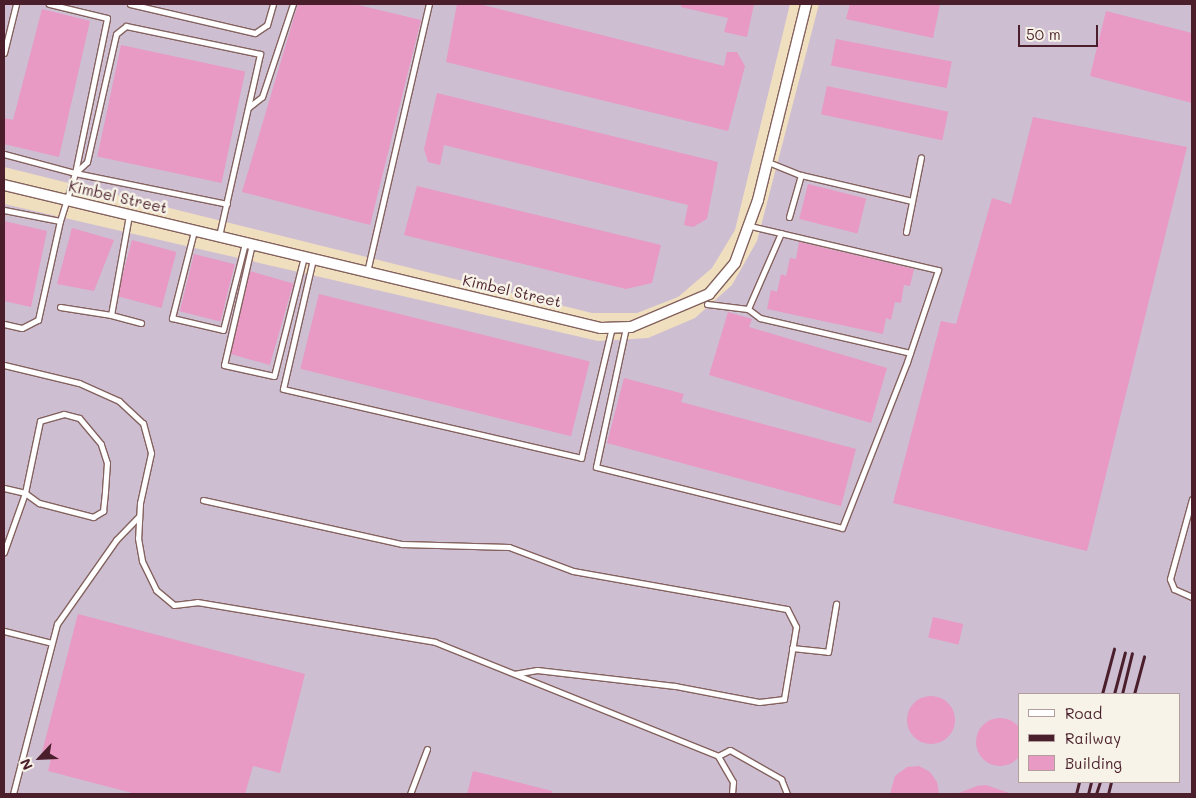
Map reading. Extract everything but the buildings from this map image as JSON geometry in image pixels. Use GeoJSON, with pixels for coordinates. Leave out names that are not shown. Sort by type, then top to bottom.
{"type":"FeatureCollection","features":[{"type":"Feature","properties":{"kind":"street","name":"Kimbel Street"},"geometry":{"type":"LineString","coordinates":[[4,185],[601,328],[626,327],[680,308],[709,294],[735,263],[750,226],[806,4]]}},
{"type":"Feature","properties":{"kind":"lane"},"geometry":{"type":"LineString","coordinates":[[4,52],[16,4]]}},
{"type":"Feature","properties":{"kind":"lane"},"geometry":{"type":"LineString","coordinates":[[4,324],[22,328],[38,320],[60,221],[75,173],[107,18],[49,4]]}},
{"type":"Feature","properties":{"kind":"lane"},"geometry":{"type":"LineString","coordinates":[[130,4],[255,33],[267,25],[273,4]]}},
{"type":"Feature","properties":{"kind":"lane"},"geometry":{"type":"LineString","coordinates":[[248,108],[262,97],[293,4]]}},
{"type":"Feature","properties":{"kind":"lane"},"geometry":{"type":"LineString","coordinates":[[367,272],[429,4]]}},
{"type":"Feature","properties":{"kind":"lane"},"geometry":{"type":"LineString","coordinates":[[75,173],[87,162],[116,34],[126,26],[260,54],[219,236]]}},
{"type":"Feature","properties":{"kind":"lane"},"geometry":{"type":"LineString","coordinates":[[4,154],[75,173],[227,204]]}},
{"type":"Feature","properties":{"kind":"lane"},"geometry":{"type":"LineString","coordinates":[[906,232],[921,157]]}},
{"type":"Feature","properties":{"kind":"lane"},"geometry":{"type":"LineString","coordinates":[[767,161],[801,175],[912,201]]}},
{"type":"Feature","properties":{"kind":"lane"},"geometry":{"type":"LineString","coordinates":[[788,216],[801,175]]}},
{"type":"Feature","properties":{"kind":"lane"},"geometry":{"type":"LineString","coordinates":[[4,210],[60,221]]}},
{"type":"Feature","properties":{"kind":"lane"},"geometry":{"type":"LineString","coordinates":[[111,315],[129,215]]}},
{"type":"Feature","properties":{"kind":"lane"},"geometry":{"type":"LineString","coordinates":[[626,327],[596,468],[842,528],[910,353],[938,270],[750,226]]}},
{"type":"Feature","properties":{"kind":"lane"},"geometry":{"type":"LineString","coordinates":[[195,230],[172,318],[223,330],[249,243]]}},
{"type":"Feature","properties":{"kind":"lane"},"geometry":{"type":"LineString","coordinates":[[748,309],[781,233]]}},
{"type":"Feature","properties":{"kind":"lane"},"geometry":{"type":"LineString","coordinates":[[249,243],[224,365],[274,376],[308,258]]}},
{"type":"Feature","properties":{"kind":"lane"},"geometry":{"type":"LineString","coordinates":[[308,258],[283,389],[581,458],[612,328]]}},
{"type":"Feature","properties":{"kind":"lane"},"geometry":{"type":"LineString","coordinates":[[708,304],[748,309],[760,318],[910,353]]}},
{"type":"Feature","properties":{"kind":"lane"},"geometry":{"type":"LineString","coordinates":[[60,306],[111,315],[141,324]]}},
{"type":"Feature","properties":{"kind":"lane"},"geometry":{"type":"LineString","coordinates":[[4,365],[79,383],[119,401],[143,423],[152,453],[139,517],[138,538],[142,561],[156,590],[174,605],[197,602],[435,642],[718,756],[733,782],[732,794]]}},
{"type":"Feature","properties":{"kind":"lane"},"geometry":{"type":"LineString","coordinates":[[4,488],[25,493],[39,503],[93,517],[103,511],[107,463],[101,444],[79,418],[64,414],[40,421],[25,493],[4,552]]}},
{"type":"Feature","properties":{"kind":"lane"},"geometry":{"type":"LineString","coordinates":[[1192,499],[1170,579],[1174,589],[1192,597]]}},
{"type":"Feature","properties":{"kind":"lane"},"geometry":{"type":"LineString","coordinates":[[203,500],[402,544],[509,547],[573,571],[787,609],[796,627],[784,699],[759,702],[675,686],[537,670],[515,674]]}},
{"type":"Feature","properties":{"kind":"lane"},"geometry":{"type":"LineString","coordinates":[[13,794],[52,643],[62,617],[116,540],[139,517]]}},
{"type":"Feature","properties":{"kind":"lane"},"geometry":{"type":"LineString","coordinates":[[792,648],[828,652],[836,604]]}},
{"type":"Feature","properties":{"kind":"lane"},"geometry":{"type":"LineString","coordinates":[[4,631],[52,643]]}},
{"type":"Feature","properties":{"kind":"lane"},"geometry":{"type":"LineString","coordinates":[[410,794],[427,749]]}},
{"type":"Feature","properties":{"kind":"lane"},"geometry":{"type":"LineString","coordinates":[[718,756],[730,750],[781,778],[787,794]]}},
{"type":"Feature","properties":{"kind":"shaded area"},"geometry":{"type":"Polygon","coordinates":[[[4,4],[790,4],[735,230],[712,268],[678,297],[637,313],[592,313],[4,167],[4,4]]]}},
{"type":"Feature","properties":{"kind":"shaded area"},"geometry":{"type":"Polygon","coordinates":[[[819,4],[1192,4],[1192,794],[4,794],[4,204],[598,341],[648,338],[695,318],[732,285],[757,241],[819,4]]]}},
{"type":"Feature","properties":{"kind":"railway"},"geometry":{"type":"LineString","coordinates":[[1102,693],[1114,649]]}},
{"type":"Feature","properties":{"kind":"railway"},"geometry":{"type":"LineString","coordinates":[[1114,693],[1125,652]]}},
{"type":"Feature","properties":{"kind":"railway"},"geometry":{"type":"LineString","coordinates":[[1122,693],[1132,653]]}},
{"type":"Feature","properties":{"kind":"railway"},"geometry":{"type":"LineString","coordinates":[[1134,693],[1144,656]]}},
{"type":"Feature","properties":{"kind":"railway"},"geometry":{"type":"LineString","coordinates":[[1076,794],[1079,783]]}},
{"type":"Feature","properties":{"kind":"railway"},"geometry":{"type":"LineString","coordinates":[[1088,794],[1091,783]]}},
{"type":"Feature","properties":{"kind":"railway"},"geometry":{"type":"LineString","coordinates":[[1096,794],[1100,783]]}},
{"type":"Feature","properties":{"kind":"railway"},"geometry":{"type":"LineString","coordinates":[[1108,794],[1111,783]]}}]}
